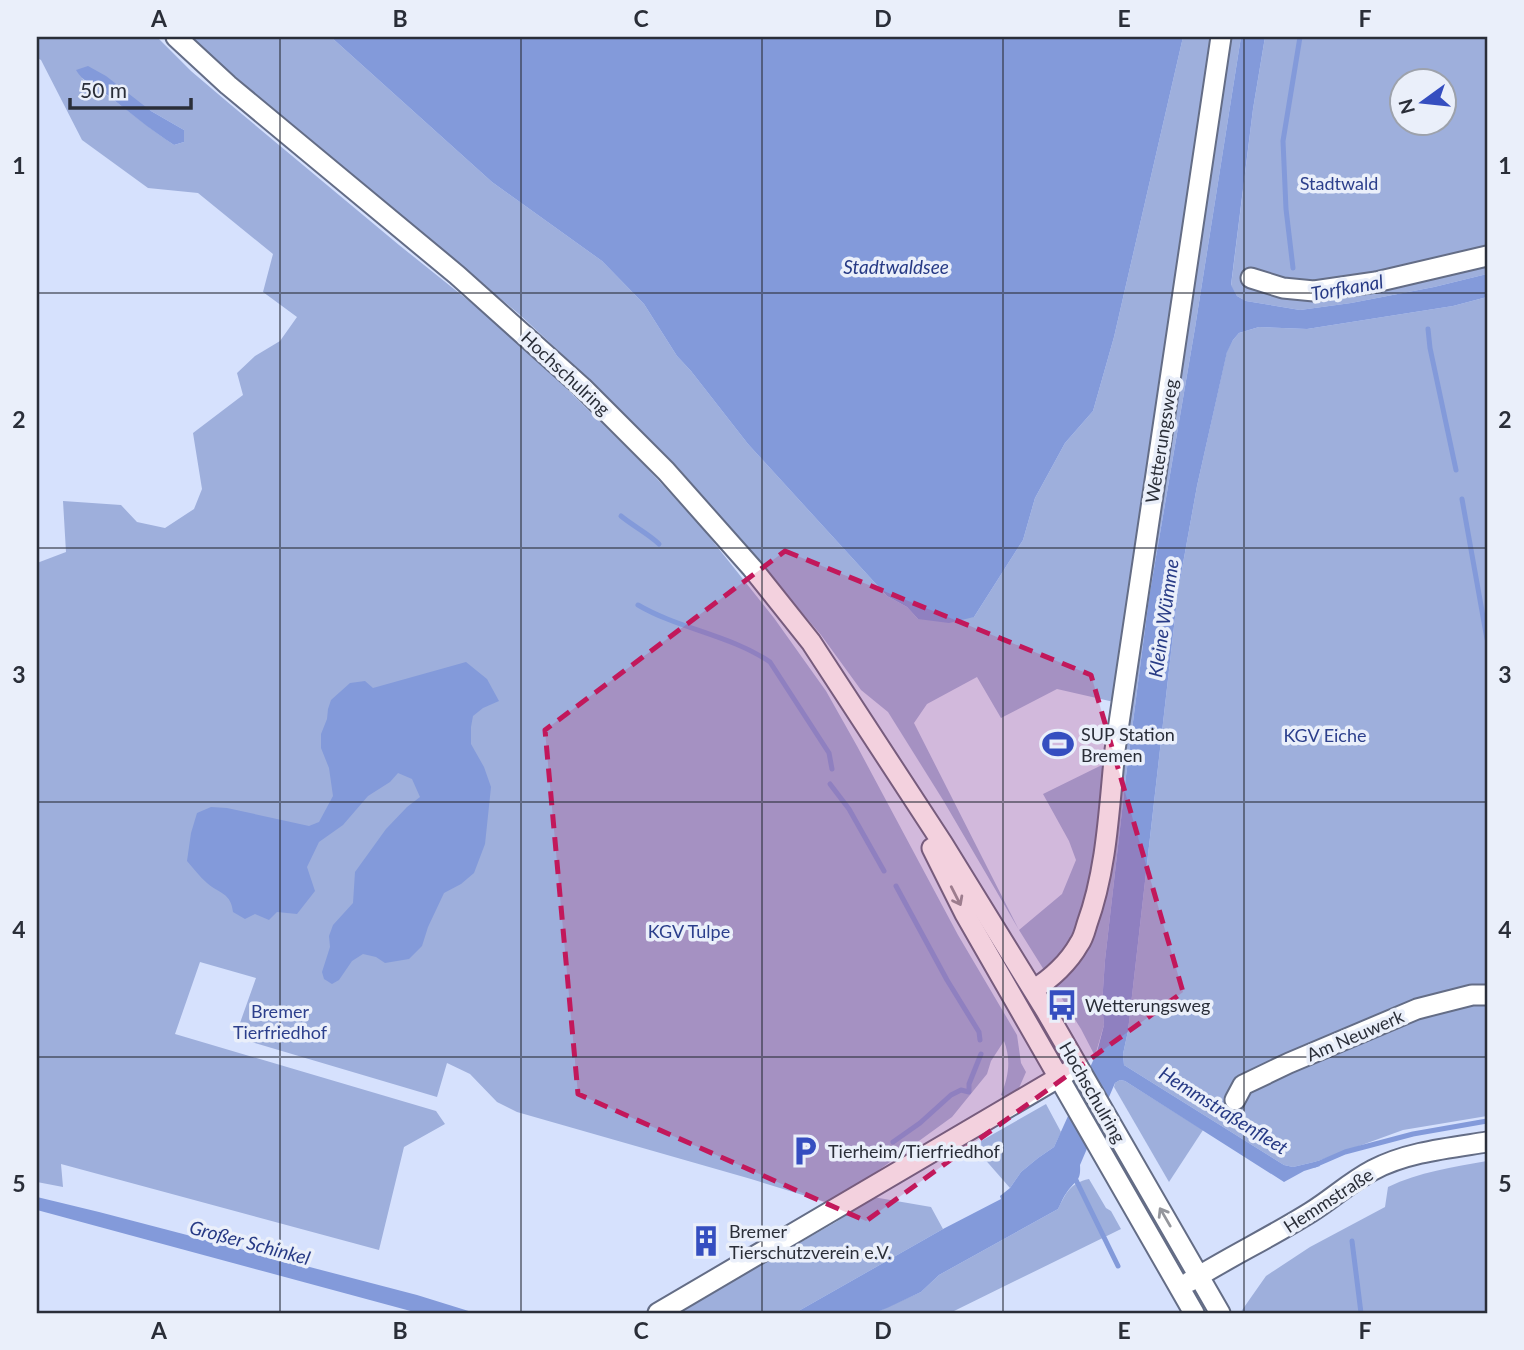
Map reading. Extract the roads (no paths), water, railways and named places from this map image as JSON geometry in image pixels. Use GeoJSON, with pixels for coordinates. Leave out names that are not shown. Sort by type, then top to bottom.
{"type":"FeatureCollection","features":[{"type":"Feature","properties":{"kind":"street","name":"Hochschulring"},"geometry":{"type":"LineString","coordinates":[[176,37],[228,85],[457,275],[582,387],[666,471],[752,568],[811,642],[943,844],[1034,989],[1220,1313]]}},
{"type":"Feature","properties":{"kind":"street","name":"Wetterungsweg"},"geometry":{"type":"LineString","coordinates":[[1034,989],[1063,966],[1080,944],[1094,905],[1102,869],[1117,736],[1221,37]]}},
{"type":"Feature","properties":{"kind":"street"},"geometry":{"type":"LineString","coordinates":[[1251,278],[1283,288],[1314,291],[1376,282],[1487,256]]}},
{"type":"Feature","properties":{"kind":"street","name":"Hochschulring"},"geometry":{"type":"LineString","coordinates":[[892,769],[965,914],[1194,1313]]}},
{"type":"Feature","properties":{"kind":"street","name":"Am Neuwerk"},"geometry":{"type":"LineString","coordinates":[[1235,1100],[1243,1085],[1417,1009],[1472,995],[1487,995]]}},
{"type":"Feature","properties":{"kind":"street"},"geometry":{"type":"LineString","coordinates":[[658,1313],[1059,1078],[1081,1071]]}},
{"type":"Feature","properties":{"kind":"street","name":"Hemmstraße"},"geometry":{"type":"LineString","coordinates":[[1179,1287],[1282,1230],[1373,1170],[1415,1155],[1487,1142]]}},
{"type":"Feature","properties":{"kind":"water","name":"Stadtwaldsee"},"geometry":{"type":"Polygon","coordinates":[[[331,37],[1183,37],[1114,337],[1093,411],[1065,443],[1035,498],[1023,540],[974,617],[949,623],[918,619],[907,607],[887,596],[748,444],[677,356],[644,304],[602,261],[492,182],[331,37]]]}},
{"type":"Feature","properties":{"kind":"water","name":"Kleine Wümme"},"geometry":{"type":"Polygon","coordinates":[[[1241,37],[1265,37],[1253,109],[1231,285],[1237,296],[1246,301],[1300,310],[1351,303],[1487,274],[1487,297],[1453,306],[1307,329],[1259,327],[1239,333],[1227,352],[1197,486],[1178,591],[1128,1031],[1123,1054],[1124,1065],[1284,1165],[1293,1167],[1318,1161],[1320,1166],[1284,1182],[1120,1080],[1115,1083],[1080,1165],[1079,1178],[1058,1209],[939,1275],[921,1292],[887,1308],[874,1313],[795,1313],[1001,1199],[1000,1196],[1010,1188],[1021,1172],[1054,1147],[1097,1052],[1104,1025],[1102,1004],[1105,960],[1149,598],[1241,37]]]}},
{"type":"Feature","properties":{"kind":"water"},"geometry":{"type":"Polygon","coordinates":[[[88,66],[106,76],[151,111],[184,130],[184,142],[174,145],[84,80],[76,70],[88,66]]]}},
{"type":"Feature","properties":{"kind":"water"},"geometry":{"type":"Polygon","coordinates":[[[466,662],[487,679],[499,701],[473,716],[471,727],[471,744],[491,787],[485,844],[474,873],[444,893],[422,946],[409,959],[385,963],[376,957],[363,954],[352,961],[339,980],[332,984],[324,979],[322,972],[333,925],[353,903],[355,872],[386,829],[420,797],[412,779],[398,773],[390,782],[368,796],[343,825],[319,842],[307,867],[315,891],[297,914],[277,912],[269,920],[255,914],[245,919],[233,912],[227,897],[199,876],[187,861],[197,813],[211,807],[227,808],[309,826],[319,822],[333,796],[329,768],[321,748],[321,734],[331,700],[350,683],[365,681],[373,688],[466,662]]]}},
{"type":"Feature","properties":{"kind":"water"},"geometry":{"type":"Polygon","coordinates":[[[37,1197],[417,1295],[475,1313],[418,1313],[37,1210],[37,1197]]]}},
{"type":"Feature","properties":{"kind":"waterway"},"geometry":{"type":"LineString","coordinates":[[1293,268],[1286,209],[1283,141],[1300,37]]}},
{"type":"Feature","properties":{"kind":"waterway"},"geometry":{"type":"LineString","coordinates":[[1428,329],[1456,470]]}},
{"type":"Feature","properties":{"kind":"waterway"},"geometry":{"type":"LineString","coordinates":[[1462,499],[1487,639]]}},
{"type":"Feature","properties":{"kind":"waterway"},"geometry":{"type":"LineString","coordinates":[[621,516],[659,544]]}},
{"type":"Feature","properties":{"kind":"waterway"},"geometry":{"type":"LineString","coordinates":[[638,605],[738,645],[770,662],[829,753],[832,769]]}},
{"type":"Feature","properties":{"kind":"waterway"},"geometry":{"type":"LineString","coordinates":[[830,784],[849,809],[884,871]]}},
{"type":"Feature","properties":{"kind":"waterway"},"geometry":{"type":"LineString","coordinates":[[896,886],[947,980],[979,1032],[980,1040]]}},
{"type":"Feature","properties":{"kind":"waterway"},"geometry":{"type":"LineString","coordinates":[[893,1142],[920,1123],[951,1095],[961,1090],[969,1092],[969,1084],[981,1054]]}},
{"type":"Feature","properties":{"kind":"waterway","name":"Hemmstraßenfleet"},"geometry":{"type":"LineString","coordinates":[[1315,1165],[1345,1152],[1413,1134],[1487,1121]]}},
{"type":"Feature","properties":{"kind":"waterway"},"geometry":{"type":"LineString","coordinates":[[1075,1178],[1118,1266]]}},
{"type":"Feature","properties":{"kind":"waterway"},"geometry":{"type":"LineString","coordinates":[[1352,1241],[1361,1313]]}},
{"type":"Feature","properties":{"kind":"place","name":"SUP Station Bremen"},"geometry":{"type":"Point","coordinates":[1058,744]}},
{"type":"Feature","properties":{"kind":"place","name":"Wetterungsweg"},"geometry":{"type":"Point","coordinates":[1062,1005]}},
{"type":"Feature","properties":{"kind":"place","name":"Tierheim/Tierfriedhof"},"geometry":{"type":"Point","coordinates":[805,1151]}},
{"type":"Feature","properties":{"kind":"place","name":"Bremer Tierschutzverein e.V."},"geometry":{"type":"Point","coordinates":[706,1241]}},
{"type":"Feature","properties":{"kind":"park label","name":"Stadtwald"},"geometry":{"type":"Point","coordinates":[1339,183]}},
{"type":"Feature","properties":{"kind":"park label","name":"KGV Eiche"},"geometry":{"type":"Point","coordinates":[1325,735]}},
{"type":"Feature","properties":{"kind":"park label","name":"KGV Tulpe"},"geometry":{"type":"Point","coordinates":[689,931]}},
{"type":"Feature","properties":{"kind":"park label","name":"Bremer Tierfriedhof"},"geometry":{"type":"Point","coordinates":[280,1021]}},
{"type":"Feature","properties":{"kind":"water label","name":"Torfkanal"},"geometry":{"type":"Point","coordinates":[1347,287]}},
{"type":"Feature","properties":{"kind":"water label","name":"Großer Schinkel"},"geometry":{"type":"Point","coordinates":[250,1242]}}]}
